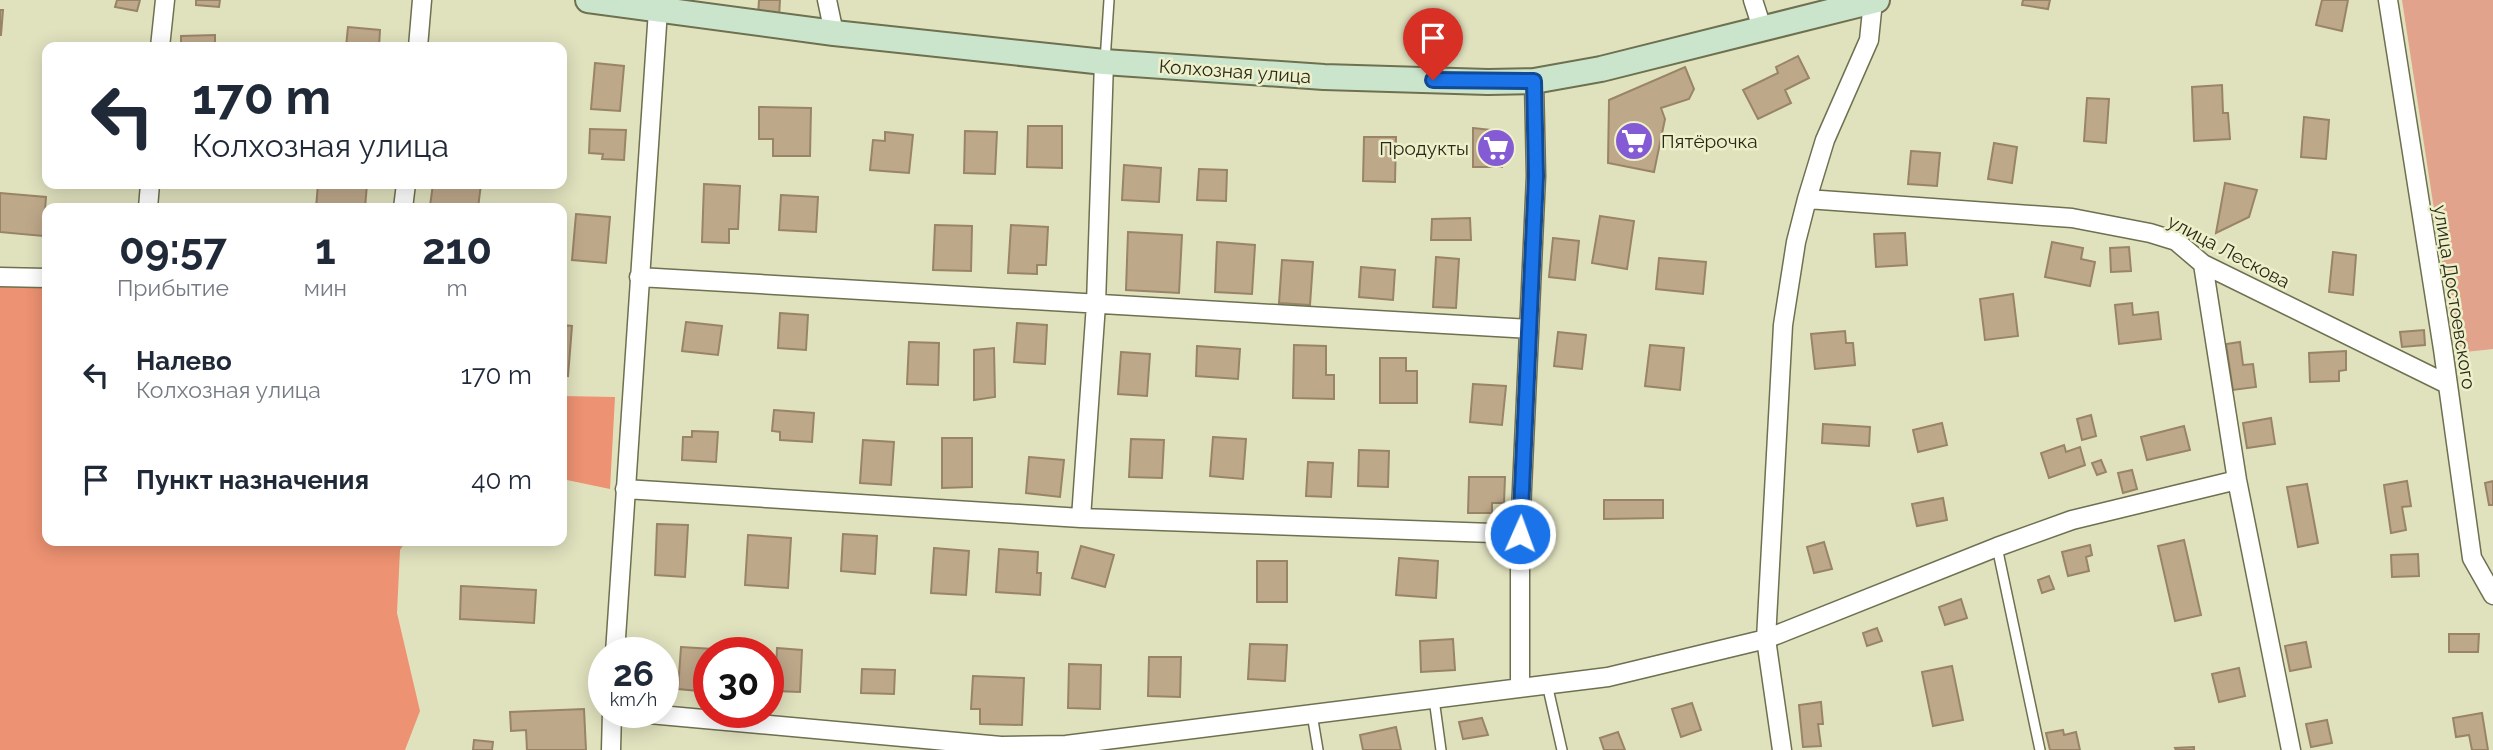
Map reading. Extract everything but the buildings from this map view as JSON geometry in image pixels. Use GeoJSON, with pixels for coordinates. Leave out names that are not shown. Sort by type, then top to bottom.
{"type":"FeatureCollection","features":[{"type":"Feature","properties":{"kind":"main road","name":"Колхозная улица"},"geometry":{"type":"LineString","coordinates":[[588,0],[834,33],[1104,62],[1324,77],[1488,82],[1534,81],[1601,69],[1875,1]]}},
{"type":"Feature","properties":{"kind":"street"},"geometry":{"type":"LineString","coordinates":[[161,42],[165,0]]}},
{"type":"Feature","properties":{"kind":"street"},"geometry":{"type":"LineString","coordinates":[[418,42],[422,0]]}},
{"type":"Feature","properties":{"kind":"street"},"geometry":{"type":"LineString","coordinates":[[827,0],[834,33]]}},
{"type":"Feature","properties":{"kind":"street"},"geometry":{"type":"LineString","coordinates":[[1753,0],[1762,28]]}},
{"type":"Feature","properties":{"kind":"street","name":"улица Достоевского"},"geometry":{"type":"LineString","coordinates":[[2388,0],[2472,558],[2493,595]]}},
{"type":"Feature","properties":{"kind":"street"},"geometry":{"type":"LineString","coordinates":[[1782,750],[1766,639],[1783,326],[1796,242],[1807,199],[1825,140],[1869,40],[1875,1]]}},
{"type":"Feature","properties":{"kind":"street"},"geometry":{"type":"LineString","coordinates":[[616,637],[658,10]]}},
{"type":"Feature","properties":{"kind":"street"},"geometry":{"type":"LineString","coordinates":[[1081,518],[1096,304],[1104,62]]}},
{"type":"Feature","properties":{"kind":"street"},"geometry":{"type":"LineString","coordinates":[[1520,687],[1520,534],[1536,176],[1542,143],[1534,81]]}},
{"type":"Feature","properties":{"kind":"street","name":"улица Лескова"},"geometry":{"type":"LineString","coordinates":[[1807,199],[2072,218],[2150,233],[2176,241],[2203,264],[2447,384]]}},
{"type":"Feature","properties":{"kind":"street"},"geometry":{"type":"LineString","coordinates":[[2203,264],[2237,480],[2291,750]]}},
{"type":"Feature","properties":{"kind":"street"},"geometry":{"type":"LineString","coordinates":[[0,277],[42,278]]}},
{"type":"Feature","properties":{"kind":"street"},"geometry":{"type":"LineString","coordinates":[[639,277],[1529,329]]}},
{"type":"Feature","properties":{"kind":"street"},"geometry":{"type":"LineString","coordinates":[[679,718],[901,744],[1001,748],[1125,744],[1312,714],[1608,677],[1766,639],[2071,520],[2237,480]]}},
{"type":"Feature","properties":{"kind":"street"},"geometry":{"type":"LineString","coordinates":[[625,489],[1081,518],[1520,534]]}},
{"type":"Feature","properties":{"kind":"street"},"geometry":{"type":"LineString","coordinates":[[611,750],[612,728]]}},
{"type":"Feature","properties":{"kind":"lane"},"geometry":{"type":"LineString","coordinates":[[1104,62],[1110,0]]}},
{"type":"Feature","properties":{"kind":"lane"},"geometry":{"type":"LineString","coordinates":[[1997,547],[2040,750]]}},
{"type":"Feature","properties":{"kind":"lane"},"geometry":{"type":"LineString","coordinates":[[1547,684],[1562,750]]}},
{"type":"Feature","properties":{"kind":"lane"},"geometry":{"type":"LineString","coordinates":[[1434,699],[1441,750]]}},
{"type":"Feature","properties":{"kind":"lane"},"geometry":{"type":"LineString","coordinates":[[1312,714],[1318,750]]}},
{"type":"Feature","properties":{"kind":"shaded area"},"geometry":{"type":"Polygon","coordinates":[[[2402,0],[2493,0],[2493,349],[2456,353],[2402,0]]]}},
{"type":"Feature","properties":{"kind":"shaded area"},"geometry":{"type":"Polygon","coordinates":[[[0,286],[42,286],[42,546],[403,546],[400,550],[397,613],[420,711],[405,750],[0,750],[0,286]]]}},
{"type":"Feature","properties":{"kind":"shaded area"},"geometry":{"type":"Polygon","coordinates":[[[567,396],[615,397],[610,489],[567,480],[567,396]]]}},
{"type":"Feature","properties":{"kind":"place","name":"Пятёрочка"},"geometry":{"type":"Point","coordinates":[1634,141]}},
{"type":"Feature","properties":{"kind":"place","name":"Продукты"},"geometry":{"type":"Point","coordinates":[1496,148]}},
{"type":"Feature","properties":{"kind":"route"},"geometry":{"type":"LineString","coordinates":[[1433,80],[1534,81],[1536,176],[1520,534]]}}]}
